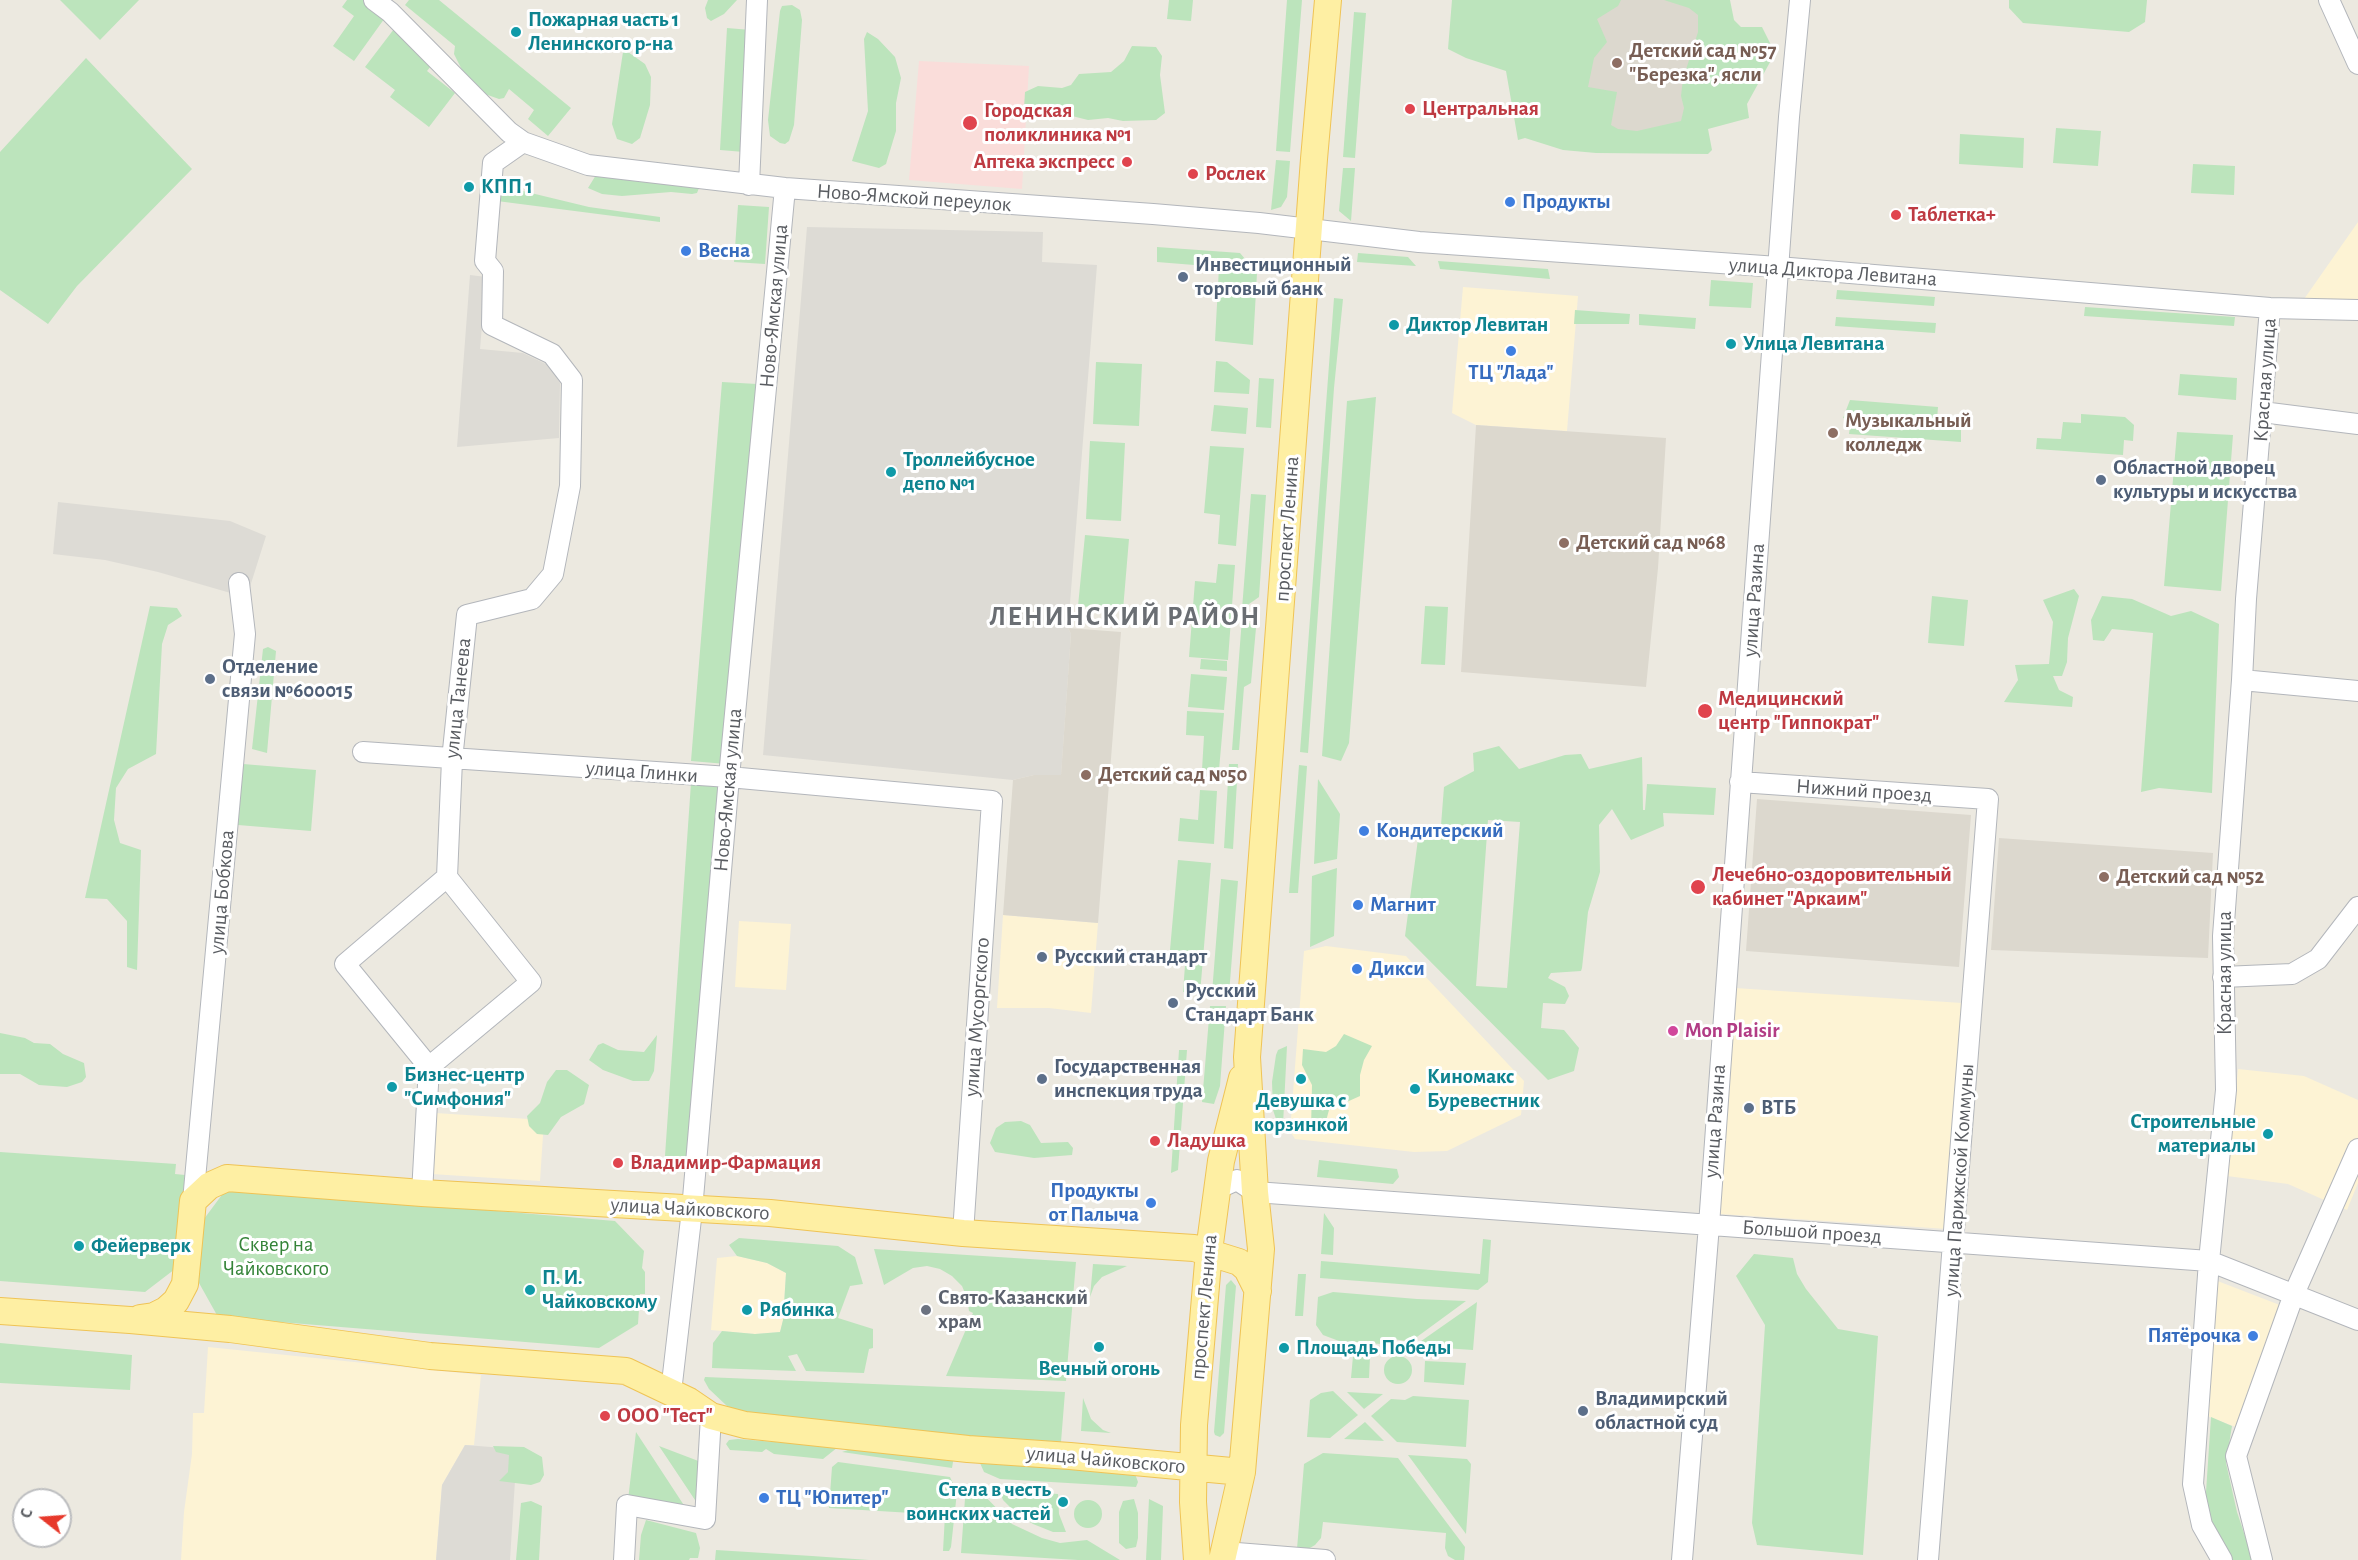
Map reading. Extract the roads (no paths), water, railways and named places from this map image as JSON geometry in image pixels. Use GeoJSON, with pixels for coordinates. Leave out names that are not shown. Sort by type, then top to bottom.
{"type":"FeatureCollection","features":[{"type":"Feature","properties":{"kind":"main road","name":"проспект Ленина"},"geometry":{"type":"LineString","coordinates":[[1223,1556],[1242,1472],[1261,1249],[1255,1192],[1247,1057],[1328,0]]}},
{"type":"Feature","properties":{"kind":"main road","name":"проспект Ленина"},"geometry":{"type":"LineString","coordinates":[[1197,1560],[1193,1467],[1195,1414],[1209,1251],[1221,1161],[1247,1057]]}},
{"type":"Feature","properties":{"kind":"main road","name":"улица Чайковского"},"geometry":{"type":"LineString","coordinates":[[130,1320],[154,1316],[166,1310],[176,1301],[185,1284],[193,1202],[209,1186],[226,1178],[422,1193],[770,1213],[963,1233],[1194,1248],[1239,1262],[1247,1269],[1258,1291]]}},
{"type":"Feature","properties":{"kind":"main road","name":"улица Чайковского"},"geometry":{"type":"LineString","coordinates":[[185,1284],[196,1311],[210,1322],[230,1329]]}},
{"type":"Feature","properties":{"kind":"main road","name":"улица Чайковского"},"geometry":{"type":"LineString","coordinates":[[0,1311],[230,1329],[430,1356],[626,1371],[689,1401],[711,1416],[745,1425],[968,1449],[1070,1455],[1242,1472]]}},
{"type":"Feature","properties":{"kind":"street"},"geometry":{"type":"LineString","coordinates":[[374,0],[395,16],[509,132],[523,142]]}},
{"type":"Feature","properties":{"kind":"street"},"geometry":{"type":"LineString","coordinates":[[749,185],[757,0]]}},
{"type":"Feature","properties":{"kind":"street","name":"улица Разина"},"geometry":{"type":"LineString","coordinates":[[1682,1560],[1800,0]]}},
{"type":"Feature","properties":{"kind":"street"},"geometry":{"type":"LineString","coordinates":[[2329,0],[2358,64]]}},
{"type":"Feature","properties":{"kind":"street","name":"Ново-Ямской переулок"},"geometry":{"type":"LineString","coordinates":[[523,142],[588,165],[749,185],[1153,214],[1309,230]]}},
{"type":"Feature","properties":{"kind":"street","name":"улица Танеева"},"geometry":{"type":"LineString","coordinates":[[447,877],[452,760],[467,615],[532,599],[553,574],[570,486],[572,380],[552,354],[492,325],[493,272],[485,261],[493,163],[523,142]]}},
{"type":"Feature","properties":{"kind":"street","name":"Ново-Ямская улица"},"geometry":{"type":"LineString","coordinates":[[671,1392],[692,1210],[729,777],[785,188]]}},
{"type":"Feature","properties":{"kind":"street","name":"улица Диктора Левитана"},"geometry":{"type":"LineString","coordinates":[[1309,230],[1419,242],[1778,267],[2270,308],[2358,310]]}},
{"type":"Feature","properties":{"kind":"street","name":"Красная улица"},"geometry":{"type":"LineString","coordinates":[[2222,1560],[2202,1525],[2193,1484],[2209,1261],[2226,1090],[2223,936],[2246,599],[2270,308]]}},
{"type":"Feature","properties":{"kind":"street"},"geometry":{"type":"LineString","coordinates":[[2262,412],[2358,424]]}},
{"type":"Feature","properties":{"kind":"street","name":"улица Бобкова"},"geometry":{"type":"LineString","coordinates":[[193,1202],[245,634],[239,583]]}},
{"type":"Feature","properties":{"kind":"street"},"geometry":{"type":"LineString","coordinates":[[2242,680],[2358,691]]}},
{"type":"Feature","properties":{"kind":"street","name":"улица Глинки"},"geometry":{"type":"LineString","coordinates":[[363,752],[452,760],[729,777],[992,801]]}},
{"type":"Feature","properties":{"kind":"street","name":"Нижний проезд"},"geometry":{"type":"LineString","coordinates":[[1740,782],[1988,799]]}},
{"type":"Feature","properties":{"kind":"street","name":"улица Парижской Коммуны"},"geometry":{"type":"LineString","coordinates":[[1928,1560],[1988,799]]}},
{"type":"Feature","properties":{"kind":"street","name":"улица Мусоргского"},"geometry":{"type":"LineString","coordinates":[[963,1233],[992,801]]}},
{"type":"Feature","properties":{"kind":"street"},"geometry":{"type":"LineString","coordinates":[[422,1193],[429,1067],[345,964],[447,877],[531,982],[429,1067]]}},
{"type":"Feature","properties":{"kind":"street"},"geometry":{"type":"LineString","coordinates":[[2223,977],[2292,974],[2318,959],[2358,907]]}},
{"type":"Feature","properties":{"kind":"street"},"geometry":{"type":"LineString","coordinates":[[2262,1560],[2236,1456],[2295,1294],[2358,1149]]}},
{"type":"Feature","properties":{"kind":"street","name":"Большой проезд"},"geometry":{"type":"LineString","coordinates":[[1217,1189],[1237,1180],[1255,1192],[2209,1261],[2358,1320]]}},
{"type":"Feature","properties":{"kind":"street"},"geometry":{"type":"LineString","coordinates":[[624,1560],[627,1505],[705,1519],[711,1416]]}},
{"type":"Feature","properties":{"kind":"street"},"geometry":{"type":"LineString","coordinates":[[1223,1556],[1325,1560]]}},
{"type":"Feature","properties":{"kind":"place","name":"Пожарная часть 1 Ленинского р-на"},"geometry":{"type":"Point","coordinates":[516,32]}},
{"type":"Feature","properties":{"kind":"place","name":"Детский сад №57 \"Березка\", ясли"},"geometry":{"type":"Point","coordinates":[1617,63]}},
{"type":"Feature","properties":{"kind":"place","name":"Центральная"},"geometry":{"type":"Point","coordinates":[1410,109]}},
{"type":"Feature","properties":{"kind":"place","name":"Городская поликлиника №1"},"geometry":{"type":"Point","coordinates":[970,123]}},
{"type":"Feature","properties":{"kind":"place","name":"Аптека экспресс"},"geometry":{"type":"Point","coordinates":[1127,162]}},
{"type":"Feature","properties":{"kind":"place","name":"Рослек"},"geometry":{"type":"Point","coordinates":[1193,174]}},
{"type":"Feature","properties":{"kind":"place","name":"КПП 1"},"geometry":{"type":"Point","coordinates":[469,187]}},
{"type":"Feature","properties":{"kind":"place","name":"Продукты"},"geometry":{"type":"Point","coordinates":[1510,202]}},
{"type":"Feature","properties":{"kind":"place","name":"Таблетка+"},"geometry":{"type":"Point","coordinates":[1896,215]}},
{"type":"Feature","properties":{"kind":"place","name":"Весна"},"geometry":{"type":"Point","coordinates":[686,251]}},
{"type":"Feature","properties":{"kind":"place","name":"Инвестиционный торговый банк"},"geometry":{"type":"Point","coordinates":[1183,277]}},
{"type":"Feature","properties":{"kind":"place","name":"Диктор Левитан"},"geometry":{"type":"Point","coordinates":[1394,325]}},
{"type":"Feature","properties":{"kind":"place","name":"Улица Левитана"},"geometry":{"type":"Point","coordinates":[1731,344]}},
{"type":"Feature","properties":{"kind":"place","name":"ТЦ \"Лада\""},"geometry":{"type":"Point","coordinates":[1511,351]}},
{"type":"Feature","properties":{"kind":"place","name":"Музыкальный колледж"},"geometry":{"type":"Point","coordinates":[1833,433]}},
{"type":"Feature","properties":{"kind":"place","name":"Троллейбусное депо №1"},"geometry":{"type":"Point","coordinates":[891,472]}},
{"type":"Feature","properties":{"kind":"place","name":"Областной дворец культуры и искусства"},"geometry":{"type":"Point","coordinates":[2101,480]}},
{"type":"Feature","properties":{"kind":"place","name":"Детский сад №68"},"geometry":{"type":"Point","coordinates":[1564,543]}},
{"type":"Feature","properties":{"kind":"place","name":"Отделение связи №600015"},"geometry":{"type":"Point","coordinates":[210,679]}},
{"type":"Feature","properties":{"kind":"place","name":"Медицинский центр \"Гиппократ\""},"geometry":{"type":"Point","coordinates":[1705,711]}},
{"type":"Feature","properties":{"kind":"place","name":"Детский сад №50"},"geometry":{"type":"Point","coordinates":[1086,775]}},
{"type":"Feature","properties":{"kind":"place","name":"Кондитерский"},"geometry":{"type":"Point","coordinates":[1364,831]}},
{"type":"Feature","properties":{"kind":"place","name":"Детский сад №52"},"geometry":{"type":"Point","coordinates":[2104,877]}},
{"type":"Feature","properties":{"kind":"place","name":"Лечебно-оздоровительный кабинет \"Аркаим\""},"geometry":{"type":"Point","coordinates":[1698,887]}},
{"type":"Feature","properties":{"kind":"place","name":"Магнит"},"geometry":{"type":"Point","coordinates":[1358,905]}},
{"type":"Feature","properties":{"kind":"place","name":"Русский стандарт"},"geometry":{"type":"Point","coordinates":[1042,957]}},
{"type":"Feature","properties":{"kind":"place","name":"Дикси"},"geometry":{"type":"Point","coordinates":[1357,969]}},
{"type":"Feature","properties":{"kind":"place","name":"Русский Стандарт Банк"},"geometry":{"type":"Point","coordinates":[1173,1003]}},
{"type":"Feature","properties":{"kind":"place","name":"Mon Plaisir"},"geometry":{"type":"Point","coordinates":[1673,1031]}},
{"type":"Feature","properties":{"kind":"place","name":"Государственная инспекция труда"},"geometry":{"type":"Point","coordinates":[1042,1079]}},
{"type":"Feature","properties":{"kind":"place","name":"Девушка с корзинкой"},"geometry":{"type":"Point","coordinates":[1301,1079]}},
{"type":"Feature","properties":{"kind":"place","name":"Бизнес-центр \"Симфония\""},"geometry":{"type":"Point","coordinates":[392,1087]}},
{"type":"Feature","properties":{"kind":"place","name":"Киномакс Буревестник"},"geometry":{"type":"Point","coordinates":[1415,1089]}},
{"type":"Feature","properties":{"kind":"place","name":"ВТБ"},"geometry":{"type":"Point","coordinates":[1749,1108]}},
{"type":"Feature","properties":{"kind":"place","name":"Строительные материалы"},"geometry":{"type":"Point","coordinates":[2268,1134]}},
{"type":"Feature","properties":{"kind":"place","name":"Ладушка"},"geometry":{"type":"Point","coordinates":[1155,1141]}},
{"type":"Feature","properties":{"kind":"place","name":"Владимир-Фармация"},"geometry":{"type":"Point","coordinates":[618,1163]}},
{"type":"Feature","properties":{"kind":"place","name":"Продукты от Палыча"},"geometry":{"type":"Point","coordinates":[1151,1203]}},
{"type":"Feature","properties":{"kind":"place","name":"Фейерверк"},"geometry":{"type":"Point","coordinates":[79,1246]}},
{"type":"Feature","properties":{"kind":"place","name":"П. И. Чайковскому"},"geometry":{"type":"Point","coordinates":[530,1290]}},
{"type":"Feature","properties":{"kind":"place","name":"Рябинка"},"geometry":{"type":"Point","coordinates":[747,1310]}},
{"type":"Feature","properties":{"kind":"place","name":"Свято-Казанский храм"},"geometry":{"type":"Point","coordinates":[926,1310]}},
{"type":"Feature","properties":{"kind":"place","name":"Пятёрочка"},"geometry":{"type":"Point","coordinates":[2253,1336]}},
{"type":"Feature","properties":{"kind":"place","name":"Вечный огонь"},"geometry":{"type":"Point","coordinates":[1099,1347]}},
{"type":"Feature","properties":{"kind":"place","name":"Площадь Победы"},"geometry":{"type":"Point","coordinates":[1284,1348]}},
{"type":"Feature","properties":{"kind":"place","name":"Владимирский областной суд"},"geometry":{"type":"Point","coordinates":[1583,1411]}},
{"type":"Feature","properties":{"kind":"place","name":"ООО \"Тест\""},"geometry":{"type":"Point","coordinates":[605,1416]}},
{"type":"Feature","properties":{"kind":"place","name":"ТЦ \"Юпитер\""},"geometry":{"type":"Point","coordinates":[764,1498]}},
{"type":"Feature","properties":{"kind":"place","name":"Стела в честь воинских частей"},"geometry":{"type":"Point","coordinates":[1063,1502]}},
{"type":"Feature","properties":{"kind":"district","name":"ЛЕНИНСКИЙ РАЙОН"},"geometry":{"type":"Point","coordinates":[1125,617]}},
{"type":"Feature","properties":{"kind":"park label","name":"Сквер на Чайковского"},"geometry":{"type":"Point","coordinates":[276,1257]}}]}
